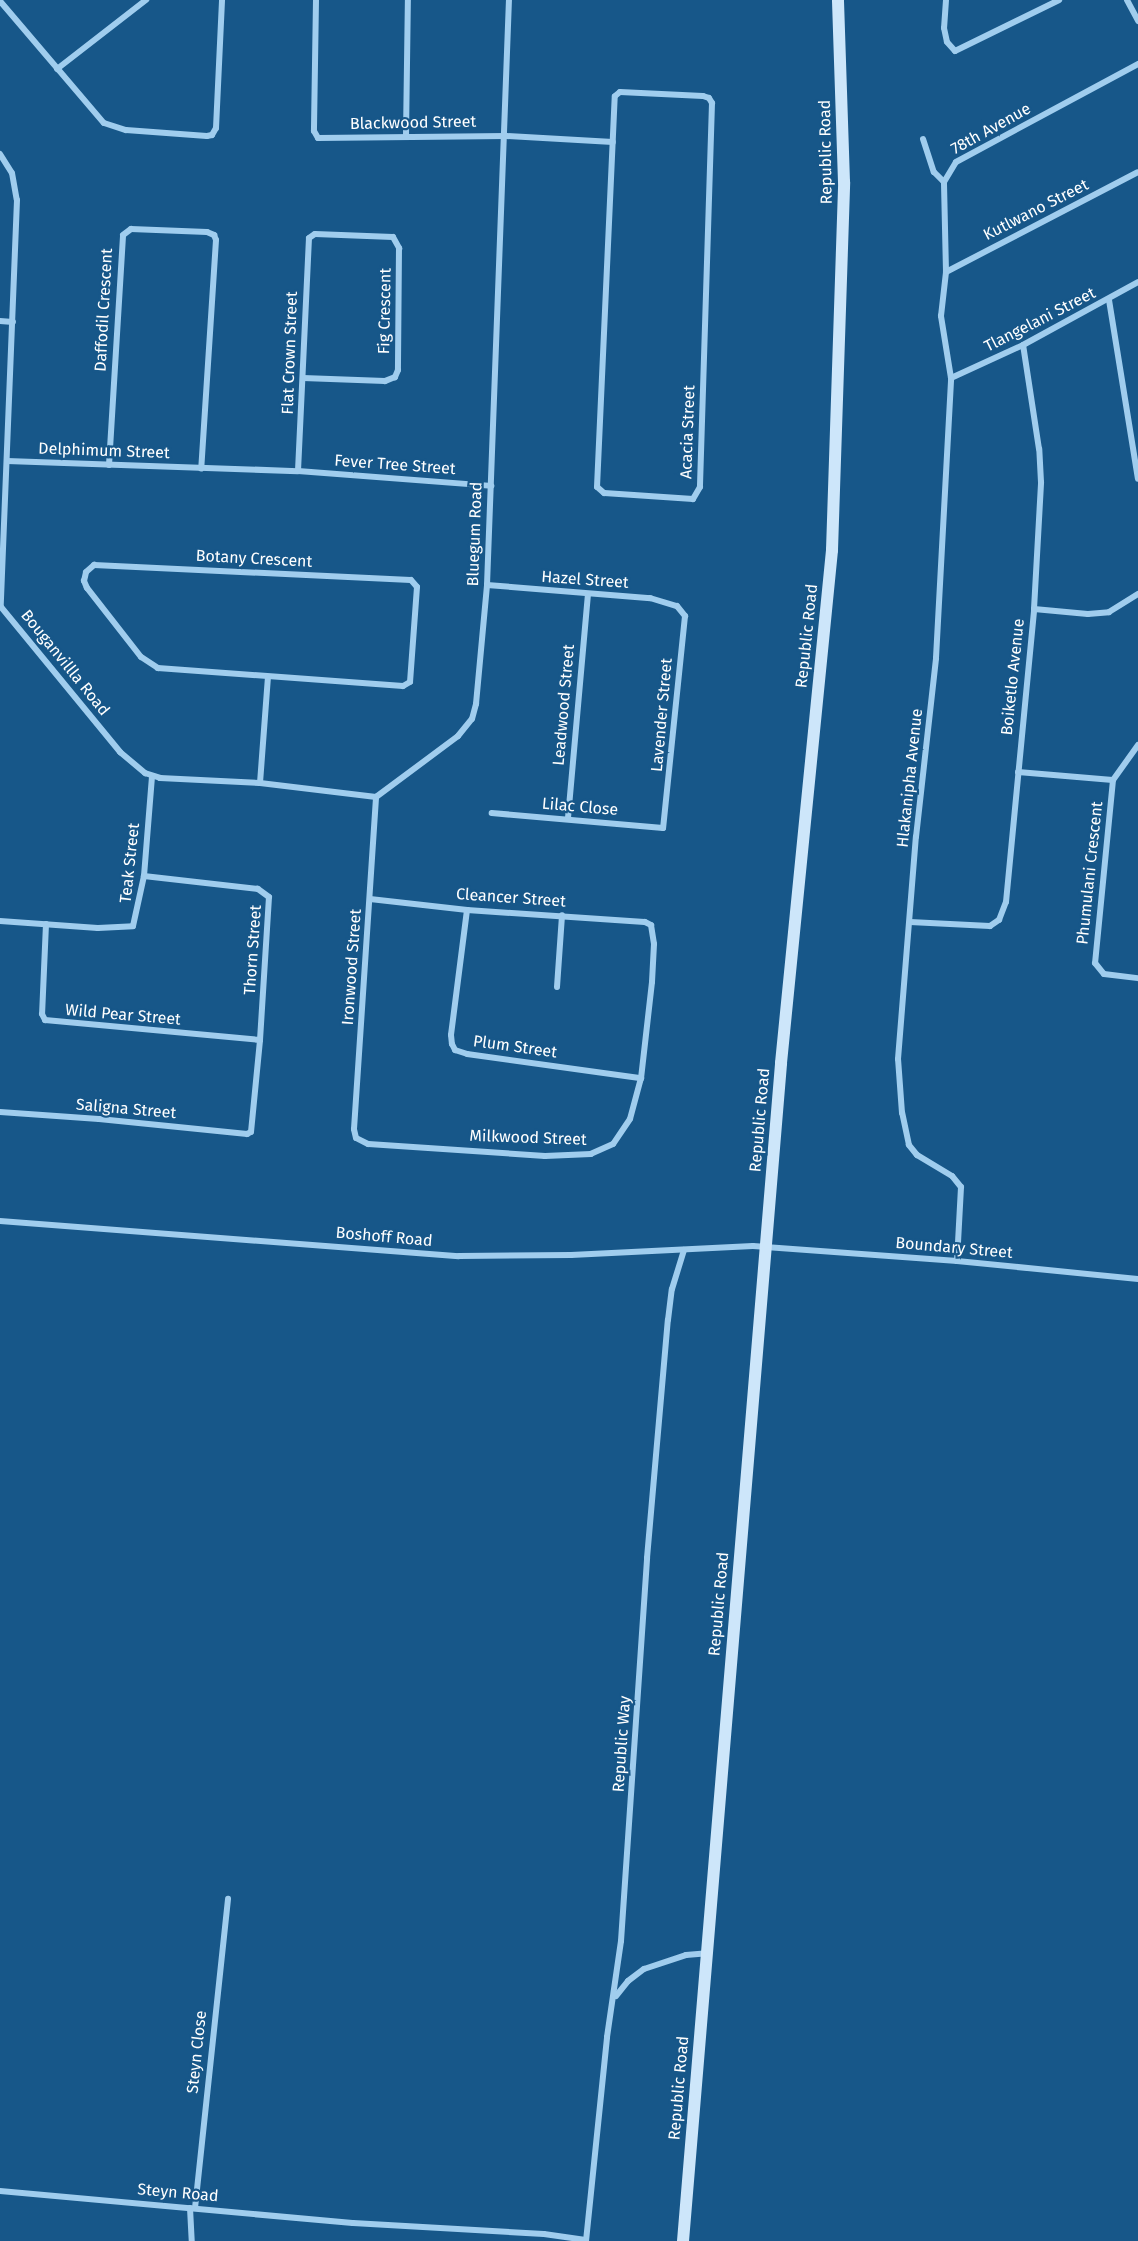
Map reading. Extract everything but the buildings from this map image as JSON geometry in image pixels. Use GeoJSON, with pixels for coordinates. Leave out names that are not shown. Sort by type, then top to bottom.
{"type":"FeatureCollection","features":[{"type":"Feature","properties":{"kind":"street"},"geometry":{"type":"LineString","coordinates":[[57,69],[146,0]]}},
{"type":"Feature","properties":{"kind":"street"},"geometry":{"type":"LineString","coordinates":[[0,1],[99,118],[110,127],[207,136],[213,134],[222,0]]}},
{"type":"Feature","properties":{"kind":"street","name":"Blackwood Street"},"geometry":{"type":"LineString","coordinates":[[316,0],[314,131],[320,139],[406,135],[506,136]]}},
{"type":"Feature","properties":{"kind":"street"},"geometry":{"type":"LineString","coordinates":[[406,135],[408,0]]}},
{"type":"Feature","properties":{"kind":"street","name":"Bluegum Road"},"geometry":{"type":"LineString","coordinates":[[376,797],[458,736],[472,718],[477,694],[487,585],[506,136],[509,0]]}},
{"type":"Feature","properties":{"kind":"street","name":"Republic Road"},"geometry":{"type":"LineString","coordinates":[[683,2241],[781,1063],[832,550],[844,182],[838,0]]}},
{"type":"Feature","properties":{"kind":"street"},"geometry":{"type":"LineString","coordinates":[[946,0],[944,28],[947,42],[952,50],[963,49],[1059,0]]}},
{"type":"Feature","properties":{"kind":"street"},"geometry":{"type":"LineString","coordinates":[[1127,0],[1138,21]]}},
{"type":"Feature","properties":{"kind":"street","name":"78th Avenue"},"geometry":{"type":"LineString","coordinates":[[944,182],[956,162],[1138,64]]}},
{"type":"Feature","properties":{"kind":"street","name":"Acacia Street"},"geometry":{"type":"LineString","coordinates":[[618,92],[703,96],[712,101],[700,487],[693,499],[607,493],[599,492],[597,487],[613,142],[615,96],[618,92]]}},
{"type":"Feature","properties":{"kind":"street"},"geometry":{"type":"LineString","coordinates":[[506,136],[613,142]]}},
{"type":"Feature","properties":{"kind":"street"},"geometry":{"type":"LineString","coordinates":[[924,139],[934,172],[944,182],[946,272]]}},
{"type":"Feature","properties":{"kind":"street","name":"Bouganvillla Road"},"geometry":{"type":"LineString","coordinates":[[0,154],[12,173],[17,200],[1,607],[120,752],[139,770],[152,776]]}},
{"type":"Feature","properties":{"kind":"street","name":"Kutlwano Street"},"geometry":{"type":"LineString","coordinates":[[946,272],[1138,172]]}},
{"type":"Feature","properties":{"kind":"street","name":"Daffodil Crescent"},"geometry":{"type":"LineString","coordinates":[[109,465],[123,235],[131,229],[207,232],[214,235],[216,240],[201,469]]}},
{"type":"Feature","properties":{"kind":"street","name":"Flat Crown Street"},"geometry":{"type":"LineString","coordinates":[[298,471],[310,236]]}},
{"type":"Feature","properties":{"kind":"street","name":"Fig Crescent"},"geometry":{"type":"LineString","coordinates":[[303,378],[389,381],[394,379],[398,370],[398,242],[388,236],[310,236]]}},
{"type":"Feature","properties":{"kind":"street","name":"Hlakanipha Avenue"},"geometry":{"type":"LineString","coordinates":[[946,272],[941,316],[951,378],[936,658],[899,1033],[902,1113],[906,1140],[913,1151],[952,1176],[961,1187],[957,1261]]}},
{"type":"Feature","properties":{"kind":"street","name":"Tlangelani Street"},"geometry":{"type":"LineString","coordinates":[[951,378],[1023,345],[1109,300],[1138,282]]}},
{"type":"Feature","properties":{"kind":"street"},"geometry":{"type":"LineString","coordinates":[[1109,300],[1138,479]]}},
{"type":"Feature","properties":{"kind":"street"},"geometry":{"type":"LineString","coordinates":[[0,321],[13,322]]}},
{"type":"Feature","properties":{"kind":"street","name":"Boiketlo Avenue"},"geometry":{"type":"LineString","coordinates":[[910,922],[985,927],[994,925],[999,920],[1006,902],[1034,609],[1041,482],[1039,449],[1023,345]]}},
{"type":"Feature","properties":{"kind":"street","name":"Delphimum Street"},"geometry":{"type":"LineString","coordinates":[[7,460],[298,471]]}},
{"type":"Feature","properties":{"kind":"street","name":"Fever Tree Street"},"geometry":{"type":"LineString","coordinates":[[298,471],[491,486]]}},
{"type":"Feature","properties":{"kind":"street","name":"Botany Crescent"},"geometry":{"type":"LineString","coordinates":[[94,565],[411,580],[416,583],[411,677],[408,684],[268,676],[165,669],[152,665],[141,657],[87,588],[84,581],[87,569],[94,565]]}},
{"type":"Feature","properties":{"kind":"street","name":"Hazel Street"},"geometry":{"type":"LineString","coordinates":[[487,585],[650,598],[680,607]]}},
{"type":"Feature","properties":{"kind":"street","name":"Leadwood Street"},"geometry":{"type":"LineString","coordinates":[[568,818],[588,594]]}},
{"type":"Feature","properties":{"kind":"street"},"geometry":{"type":"LineString","coordinates":[[1034,609],[1088,614],[1109,612],[1138,594]]}},
{"type":"Feature","properties":{"kind":"street","name":"Lavender Street"},"geometry":{"type":"LineString","coordinates":[[664,827],[685,616],[680,607]]}},
{"type":"Feature","properties":{"kind":"street"},"geometry":{"type":"LineString","coordinates":[[260,783],[268,676]]}},
{"type":"Feature","properties":{"kind":"street","name":"Phumulani Crescent"},"geometry":{"type":"LineString","coordinates":[[1138,745],[1113,780],[1095,963],[1099,971],[1104,974],[1138,978]]}},
{"type":"Feature","properties":{"kind":"street"},"geometry":{"type":"LineString","coordinates":[[1018,772],[1113,780]]}},
{"type":"Feature","properties":{"kind":"street"},"geometry":{"type":"LineString","coordinates":[[152,776],[260,783],[376,797]]}},
{"type":"Feature","properties":{"kind":"street","name":"Teak Street"},"geometry":{"type":"LineString","coordinates":[[0,921],[130,928],[137,917],[144,876],[152,776]]}},
{"type":"Feature","properties":{"kind":"street","name":"Ironwood Street"},"geometry":{"type":"LineString","coordinates":[[356,1138],[354,1129],[376,797]]}},
{"type":"Feature","properties":{"kind":"street","name":"Lilac Close"},"geometry":{"type":"LineString","coordinates":[[492,813],[664,827]]}},
{"type":"Feature","properties":{"kind":"street","name":"Thorn Street"},"geometry":{"type":"LineString","coordinates":[[144,876],[255,888],[268,895],[270,900],[260,1040],[250,1133]]}},
{"type":"Feature","properties":{"kind":"street","name":"Cleancer Street"},"geometry":{"type":"LineString","coordinates":[[370,899],[650,924]]}},
{"type":"Feature","properties":{"kind":"street","name":"Plum Street"},"geometry":{"type":"LineString","coordinates":[[467,909],[452,1035],[455,1050],[467,1054],[641,1078]]}},
{"type":"Feature","properties":{"kind":"street"},"geometry":{"type":"LineString","coordinates":[[557,987],[562,915]]}},
{"type":"Feature","properties":{"kind":"street","name":"Wild Pear Street"},"geometry":{"type":"LineString","coordinates":[[46,924],[42,1014],[45,1020],[260,1040]]}},
{"type":"Feature","properties":{"kind":"street","name":"Milkwood Street"},"geometry":{"type":"LineString","coordinates":[[356,1138],[368,1144],[545,1156],[591,1154],[613,1144],[627,1124],[641,1078],[653,958],[653,933],[650,924]]}},
{"type":"Feature","properties":{"kind":"street","name":"Saligna Street"},"geometry":{"type":"LineString","coordinates":[[0,1112],[250,1133]]}},
{"type":"Feature","properties":{"kind":"street","name":"Boshoff Road"},"geometry":{"type":"LineString","coordinates":[[0,1221],[459,1256],[571,1255],[767,1246]]}},
{"type":"Feature","properties":{"kind":"street","name":"Boundary Street"},"geometry":{"type":"LineString","coordinates":[[767,1246],[957,1261],[1138,1279]]}},
{"type":"Feature","properties":{"kind":"street","name":"Republic Way"},"geometry":{"type":"LineString","coordinates":[[586,2241],[607,2037],[615,1997],[621,1941],[657,1437],[672,1289],[684,1250]]}},
{"type":"Feature","properties":{"kind":"street","name":"Steyn Close"},"geometry":{"type":"LineString","coordinates":[[192,2241],[192,2208],[228,1899]]}},
{"type":"Feature","properties":{"kind":"street"},"geometry":{"type":"LineString","coordinates":[[615,1997],[628,1981],[644,1969],[674,1958],[707,1953]]}},
{"type":"Feature","properties":{"kind":"street","name":"Steyn Road"},"geometry":{"type":"LineString","coordinates":[[0,2191],[353,2223],[544,2234],[586,2241]]}}]}
